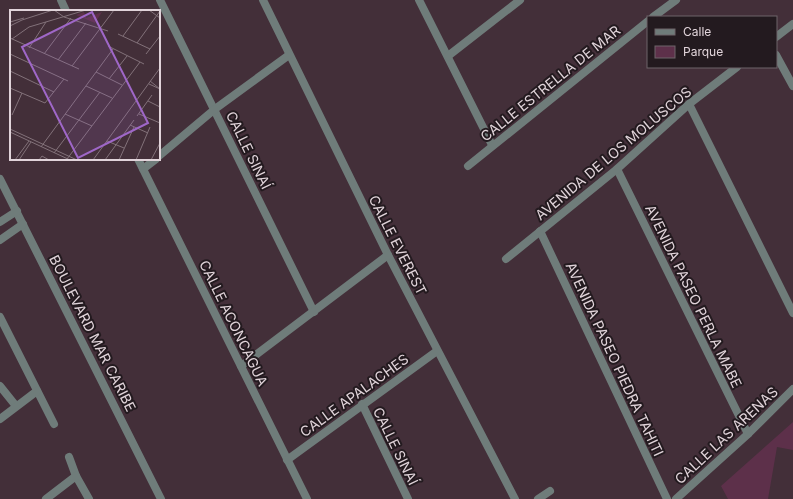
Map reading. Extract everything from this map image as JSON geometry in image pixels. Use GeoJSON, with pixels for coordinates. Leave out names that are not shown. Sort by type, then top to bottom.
{"type":"FeatureCollection","features":[{"type":"Feature","properties":{"kind":"street"},"geometry":{"type":"LineString","coordinates":[[61,0],[66,10]]}},
{"type":"Feature","properties":{"kind":"street","name":"CALLE SINAÍ"},"geometry":{"type":"LineString","coordinates":[[160,0],[314,312]]}},
{"type":"Feature","properties":{"kind":"street","name":"CALLE EVEREST"},"geometry":{"type":"LineString","coordinates":[[263,0],[388,255],[515,499]]}},
{"type":"Feature","properties":{"kind":"street"},"geometry":{"type":"LineString","coordinates":[[419,0],[492,145]]}},
{"type":"Feature","properties":{"kind":"street"},"geometry":{"type":"LineString","coordinates":[[448,56],[520,0]]}},
{"type":"Feature","properties":{"kind":"street"},"geometry":{"type":"LineString","coordinates":[[655,16],[676,0]]}},
{"type":"Feature","properties":{"kind":"street","name":"CALLE ESTRELLA DE MAR"},"geometry":{"type":"LineString","coordinates":[[468,166],[492,145],[647,22]]}},
{"type":"Feature","properties":{"kind":"street"},"geometry":{"type":"LineString","coordinates":[[777,36],[793,24]]}},
{"type":"Feature","properties":{"kind":"street"},"geometry":{"type":"LineString","coordinates":[[160,155],[215,109],[289,55]]}},
{"type":"Feature","properties":{"kind":"street"},"geometry":{"type":"LineString","coordinates":[[777,57],[793,86]]}},
{"type":"Feature","properties":{"kind":"street","name":"AVENIDA DE LOS MOLUSCOS"},"geometry":{"type":"LineString","coordinates":[[506,259],[617,168],[689,104],[736,68]]}},
{"type":"Feature","properties":{"kind":"street"},"geometry":{"type":"LineString","coordinates":[[689,104],[793,313]]}},
{"type":"Feature","properties":{"kind":"street","name":"CALLE ACONCAGUA"},"geometry":{"type":"LineString","coordinates":[[138,160],[306,499]]}},
{"type":"Feature","properties":{"kind":"street"},"geometry":{"type":"LineString","coordinates":[[143,170],[155,160]]}},
{"type":"Feature","properties":{"kind":"street","name":"AVENIDA PASEO PERLA MABE"},"geometry":{"type":"LineString","coordinates":[[617,168],[748,434]]}},
{"type":"Feature","properties":{"kind":"street","name":"BOULEVARD MAR CARIBE"},"geometry":{"type":"LineString","coordinates":[[0,179],[24,224],[161,499]]}},
{"type":"Feature","properties":{"kind":"street"},"geometry":{"type":"LineString","coordinates":[[0,222],[17,211]]}},
{"type":"Feature","properties":{"kind":"street"},"geometry":{"type":"LineString","coordinates":[[0,240],[24,224]]}},
{"type":"Feature","properties":{"kind":"street","name":"AVENIDA PASEO PIEDRA TAHITI"},"geometry":{"type":"LineString","coordinates":[[540,231],[667,499]]}},
{"type":"Feature","properties":{"kind":"street"},"geometry":{"type":"LineString","coordinates":[[241,366],[388,255]]}},
{"type":"Feature","properties":{"kind":"street"},"geometry":{"type":"LineString","coordinates":[[0,317],[54,424]]}},
{"type":"Feature","properties":{"kind":"street","name":"CALLE APALACHES"},"geometry":{"type":"LineString","coordinates":[[287,460],[362,404],[437,351]]}},
{"type":"Feature","properties":{"kind":"street"},"geometry":{"type":"LineString","coordinates":[[0,386],[16,406]]}},
{"type":"Feature","properties":{"kind":"street","name":"CALLE LAS ARENAS"},"geometry":{"type":"LineString","coordinates":[[676,499],[748,434],[793,389]]}},
{"type":"Feature","properties":{"kind":"street"},"geometry":{"type":"LineString","coordinates":[[0,419],[37,391]]}},
{"type":"Feature","properties":{"kind":"street","name":"CALLE SINAÍ"},"geometry":{"type":"LineString","coordinates":[[362,404],[408,499]]}},
{"type":"Feature","properties":{"kind":"street"},"geometry":{"type":"LineString","coordinates":[[69,457],[76,476],[89,499]]}},
{"type":"Feature","properties":{"kind":"street"},"geometry":{"type":"LineString","coordinates":[[46,499],[76,476]]}},
{"type":"Feature","properties":{"kind":"street"},"geometry":{"type":"LineString","coordinates":[[538,499],[550,491]]}},
{"type":"Feature","properties":{"kind":"green space"},"geometry":{"type":"Polygon","coordinates":[[[793,422],[793,450],[777,447],[768,499],[728,499],[721,486],[793,422]]]}}]}
